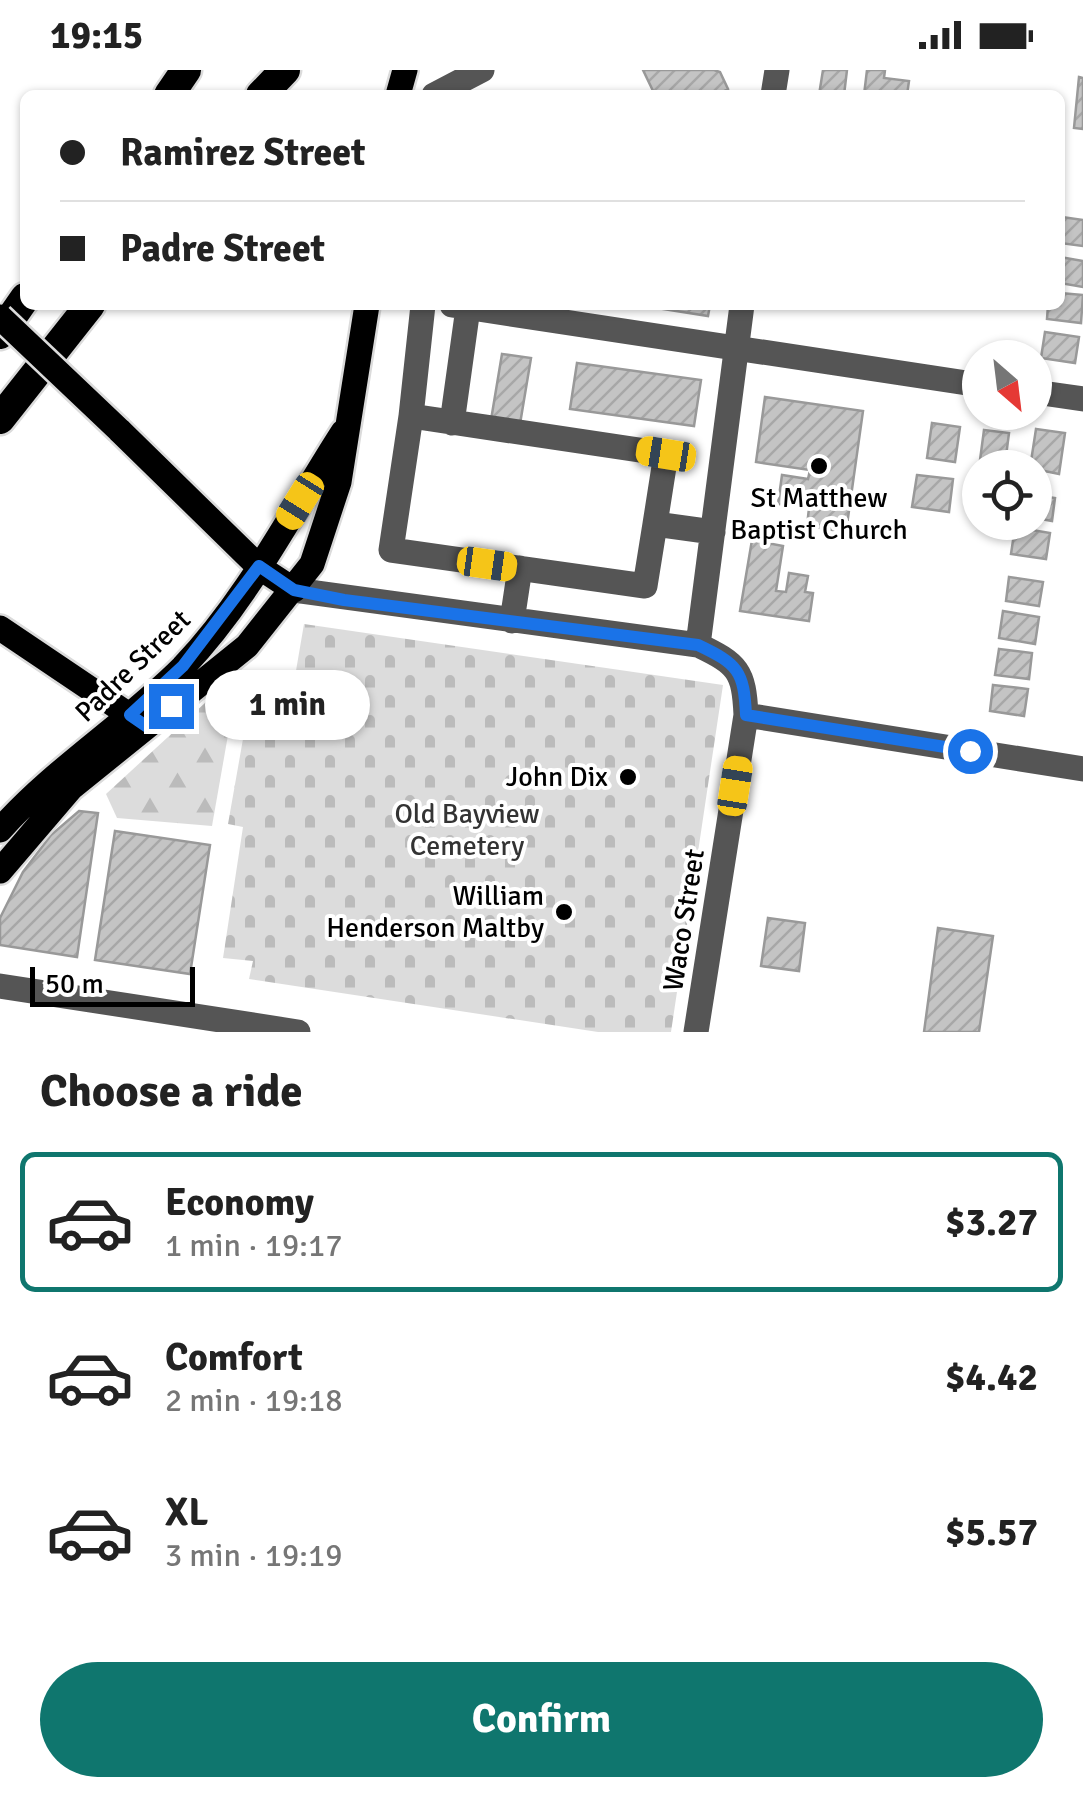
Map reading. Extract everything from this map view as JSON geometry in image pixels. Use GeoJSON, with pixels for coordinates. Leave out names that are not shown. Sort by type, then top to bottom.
{"type":"FeatureCollection","features":[{"type":"Feature","properties":{"kind":"highway"},"geometry":{"type":"LineString","coordinates":[[169,90],[186,70]]}},
{"type":"Feature","properties":{"kind":"highway"},"geometry":{"type":"LineString","coordinates":[[267,90],[285,70]]}},
{"type":"Feature","properties":{"kind":"highway"},"geometry":{"type":"LineString","coordinates":[[0,334],[20,305]]}},
{"type":"Feature","properties":{"kind":"highway"},"geometry":{"type":"LineString","coordinates":[[0,419],[86,310]]}},
{"type":"Feature","properties":{"kind":"main road","name":"Padre Street"},"geometry":{"type":"LineString","coordinates":[[0,830],[51,780],[246,646],[294,590],[312,564],[328,525],[366,310]]}},
{"type":"Feature","properties":{"kind":"main road"},"geometry":{"type":"LineString","coordinates":[[0,317],[259,566],[294,590]]}},
{"type":"Feature","properties":{"kind":"main road","name":"Padre Street"},"geometry":{"type":"LineString","coordinates":[[0,872],[194,654],[259,566],[348,424]]}},
{"type":"Feature","properties":{"kind":"main road"},"geometry":{"type":"LineString","coordinates":[[0,628],[138,721]]}},
{"type":"Feature","properties":{"kind":"street"},"geometry":{"type":"LineString","coordinates":[[444,90],[482,70]]}},
{"type":"Feature","properties":{"kind":"street"},"geometry":{"type":"LineString","coordinates":[[411,416],[666,454],[645,586],[391,550],[422,310]]}},
{"type":"Feature","properties":{"kind":"street"},"geometry":{"type":"LineString","coordinates":[[452,423],[460,310]]}},
{"type":"Feature","properties":{"kind":"street"},"geometry":{"type":"LineString","coordinates":[[485,310],[962,382]]}},
{"type":"Feature","properties":{"kind":"street"},"geometry":{"type":"LineString","coordinates":[[294,590],[698,645],[741,310]]}},
{"type":"Feature","properties":{"kind":"street"},"geometry":{"type":"LineString","coordinates":[[1052,394],[1083,399]]}},
{"type":"Feature","properties":{"kind":"street"},"geometry":{"type":"LineString","coordinates":[[655,524],[713,532]]}},
{"type":"Feature","properties":{"kind":"street"},"geometry":{"type":"LineString","coordinates":[[512,621],[520,568]]}},
{"type":"Feature","properties":{"kind":"street","name":"Waco Street"},"geometry":{"type":"LineString","coordinates":[[696,1032],[746,715],[744,684],[731,660],[698,645]]}},
{"type":"Feature","properties":{"kind":"street"},"geometry":{"type":"LineString","coordinates":[[746,715],[1083,769]]}},
{"type":"Feature","properties":{"kind":"street"},"geometry":{"type":"LineString","coordinates":[[0,986],[298,1032]]}},
{"type":"Feature","properties":{"kind":"green space","name":"Old Bayview Cemetery"},"geometry":{"type":"Polygon","coordinates":[[[304,624],[723,685],[671,1032],[598,1032],[249,979],[253,961],[223,958],[243,827],[228,824],[252,688],[292,694],[304,624]]]}},
{"type":"Feature","properties":{"kind":"green space"},"geometry":{"type":"Polygon","coordinates":[[[218,691],[234,701],[212,826],[117,818],[106,794],[218,691]]]}},
{"type":"Feature","properties":{"kind":"building"},"geometry":{"type":"Polygon","coordinates":[[[643,70],[714,70],[720,72],[728,89],[726,90],[653,90],[643,70]]]}},
{"type":"Feature","properties":{"kind":"building"},"geometry":{"type":"Polygon","coordinates":[[[823,70],[847,70],[845,90],[820,90],[823,70]]]}},
{"type":"Feature","properties":{"kind":"building"},"geometry":{"type":"Polygon","coordinates":[[[867,70],[885,70],[884,78],[909,81],[908,90],[865,90],[867,70]]]}},
{"type":"Feature","properties":{"kind":"building"},"geometry":{"type":"Polygon","coordinates":[[[1079,77],[1083,78],[1083,129],[1074,128],[1079,77]]]}},
{"type":"Feature","properties":{"kind":"building"},"geometry":{"type":"Polygon","coordinates":[[[1065,217],[1083,220],[1083,246],[1065,244],[1065,217]]]}},
{"type":"Feature","properties":{"kind":"building"},"geometry":{"type":"Polygon","coordinates":[[[1065,258],[1083,261],[1083,287],[1065,284],[1065,258]]]}},
{"type":"Feature","properties":{"kind":"building"},"geometry":{"type":"Polygon","coordinates":[[[1065,293],[1083,295],[1081,323],[1047,319],[1048,310],[1065,310],[1065,293]]]}},
{"type":"Feature","properties":{"kind":"building"},"geometry":{"type":"Polygon","coordinates":[[[670,310],[709,310],[708,316],[670,310]]]}},
{"type":"Feature","properties":{"kind":"building"},"geometry":{"type":"Polygon","coordinates":[[[1045,332],[1079,337],[1075,363],[1052,360],[1052,340],[1044,340],[1045,332]]]}},
{"type":"Feature","properties":{"kind":"building"},"geometry":{"type":"Polygon","coordinates":[[[502,354],[531,358],[520,424],[491,420],[502,354]]]}},
{"type":"Feature","properties":{"kind":"building"},"geometry":{"type":"Polygon","coordinates":[[[577,363],[701,380],[694,426],[570,409],[577,363]]]}},
{"type":"Feature","properties":{"kind":"building","name":"St Matthew Baptist Church"},"geometry":{"type":"Polygon","coordinates":[[[765,397],[863,411],[846,532],[807,526],[809,508],[778,504],[782,475],[808,479],[810,470],[756,462],[765,397]]]}},
{"type":"Feature","properties":{"kind":"building"},"geometry":{"type":"Polygon","coordinates":[[[932,423],[960,427],[955,462],[927,458],[932,423]]]}},
{"type":"Feature","properties":{"kind":"building"},"geometry":{"type":"Polygon","coordinates":[[[984,430],[1009,433],[1007,450],[981,450],[984,430]]]}},
{"type":"Feature","properties":{"kind":"building"},"geometry":{"type":"Polygon","coordinates":[[[1036,430],[1065,433],[1059,474],[1052,473],[1052,450],[1033,450],[1036,430]]]}},
{"type":"Feature","properties":{"kind":"building"},"geometry":{"type":"Polygon","coordinates":[[[917,475],[953,479],[949,512],[912,507],[917,475]]]}},
{"type":"Feature","properties":{"kind":"building"},"geometry":{"type":"Polygon","coordinates":[[[752,540],[783,546],[776,591],[786,592],[789,573],[808,576],[805,592],[813,593],[809,621],[740,611],[752,540]]]}},
{"type":"Feature","properties":{"kind":"building"},"geometry":{"type":"Polygon","coordinates":[[[1013,540],[1049,540],[1046,559],[1011,554],[1013,540]]]}},
{"type":"Feature","properties":{"kind":"building"},"geometry":{"type":"Polygon","coordinates":[[[1009,577],[1043,582],[1039,606],[1006,601],[1009,577]]]}},
{"type":"Feature","properties":{"kind":"building"},"geometry":{"type":"Polygon","coordinates":[[[1003,611],[1039,617],[1035,644],[999,638],[1003,611]]]}},
{"type":"Feature","properties":{"kind":"building"},"geometry":{"type":"Polygon","coordinates":[[[999,649],[1032,653],[1029,679],[995,675],[999,649]]]}},
{"type":"Feature","properties":{"kind":"building"},"geometry":{"type":"Polygon","coordinates":[[[993,685],[1028,689],[1024,716],[990,711],[993,685]]]}},
{"type":"Feature","properties":{"kind":"building"},"geometry":{"type":"Polygon","coordinates":[[[79,811],[98,813],[77,957],[0,945],[0,918],[23,872],[51,835],[79,811]]]}},
{"type":"Feature","properties":{"kind":"building"},"geometry":{"type":"Polygon","coordinates":[[[115,831],[210,845],[190,974],[95,960],[115,831]]]}},
{"type":"Feature","properties":{"kind":"building"},"geometry":{"type":"Polygon","coordinates":[[[768,918],[805,923],[799,971],[761,966],[768,918]]]}},
{"type":"Feature","properties":{"kind":"building"},"geometry":{"type":"Polygon","coordinates":[[[938,928],[993,936],[979,1032],[924,1032],[938,928]]]}},
{"type":"Feature","properties":{"kind":"place","name":"St Matthew Baptist Church"},"geometry":{"type":"Point","coordinates":[819,466]}},
{"type":"Feature","properties":{"kind":"place","name":"John Dix"},"geometry":{"type":"Point","coordinates":[628,777]}},
{"type":"Feature","properties":{"kind":"place","name":"William Henderson Maltby"},"geometry":{"type":"Point","coordinates":[564,912]}},
{"type":"Feature","properties":{"kind":"route"},"geometry":{"type":"LineString","coordinates":[[171,706],[146,726],[130,715],[216,629],[259,566],[294,590],[344,600],[698,645],[731,660],[744,684],[746,715],[970,751]]}}]}
